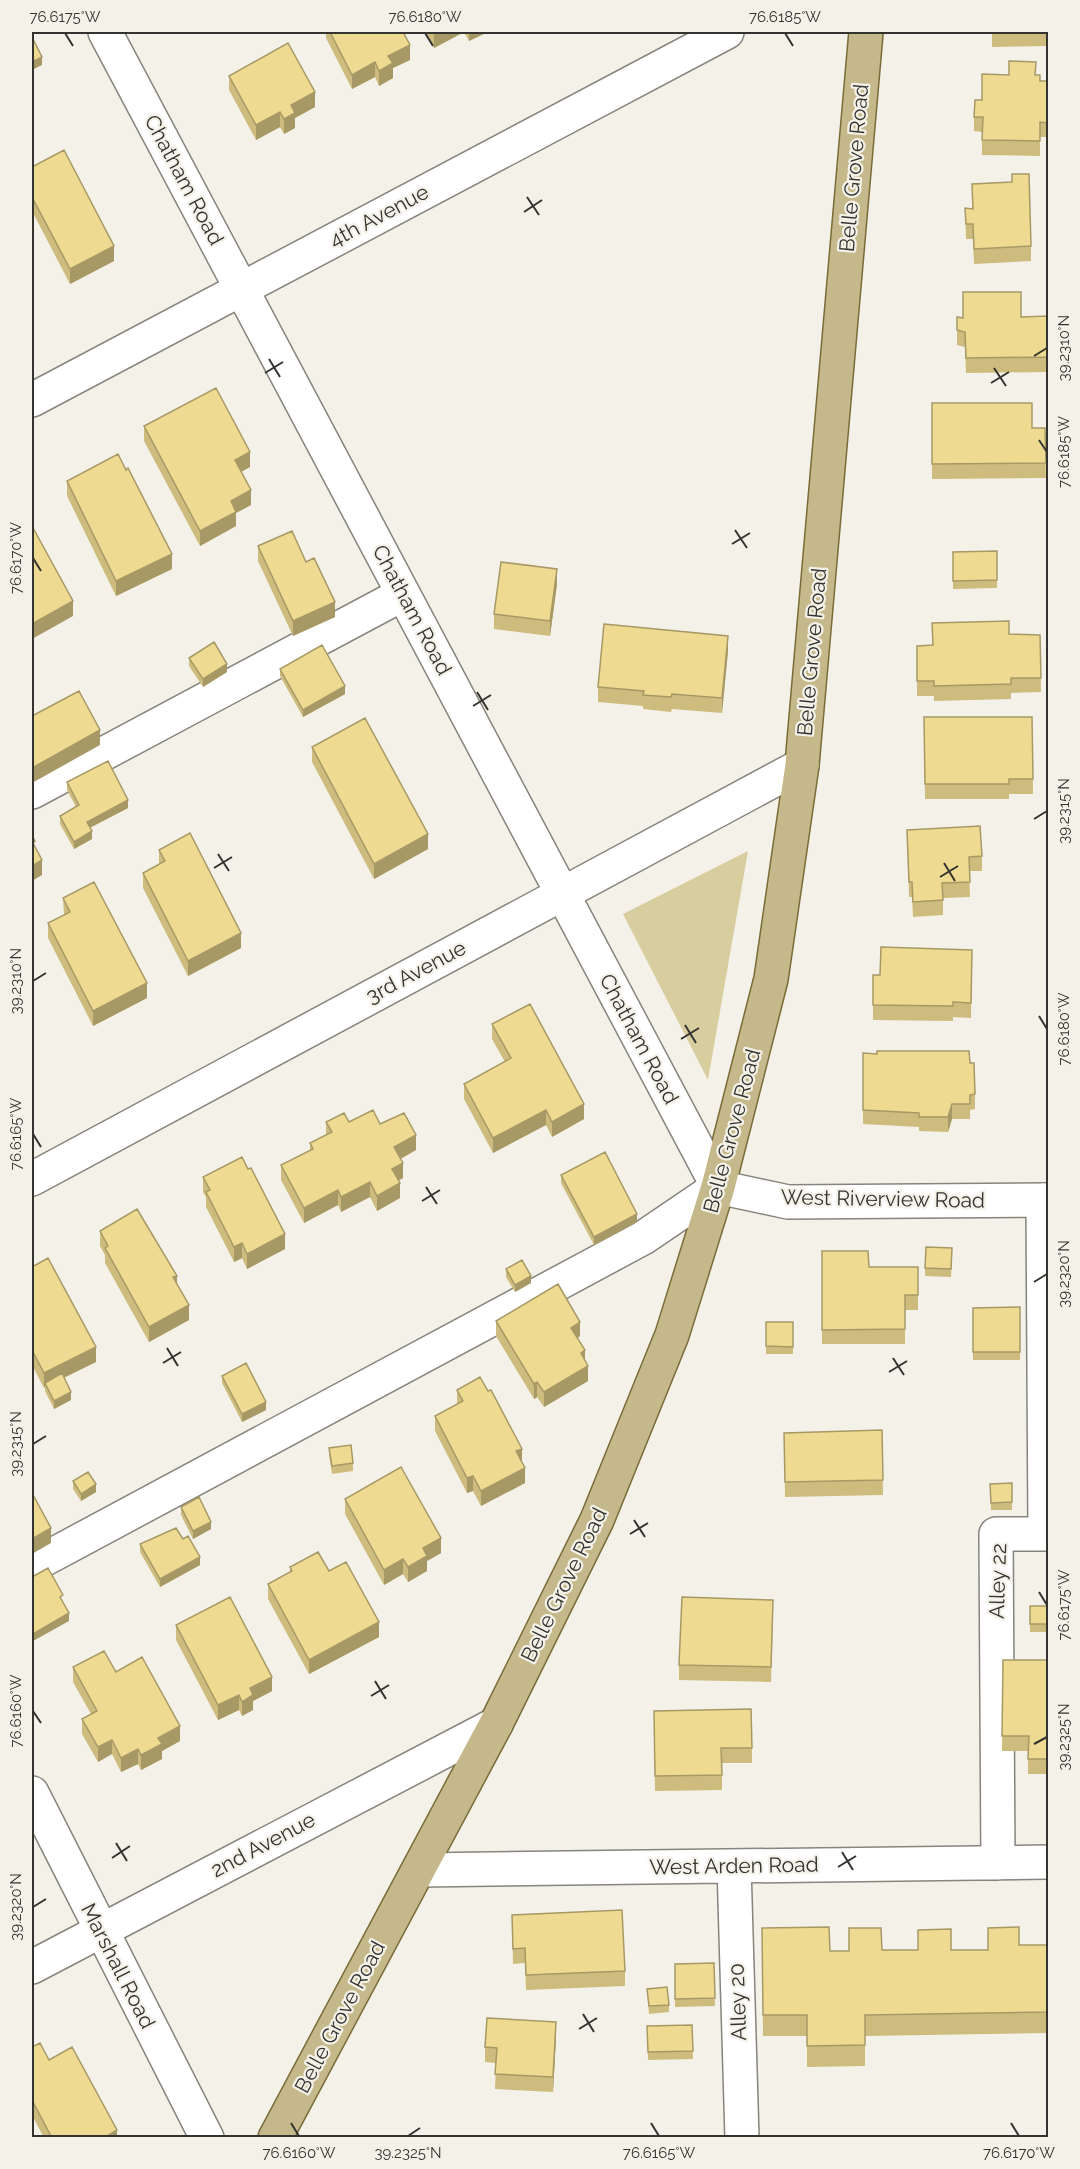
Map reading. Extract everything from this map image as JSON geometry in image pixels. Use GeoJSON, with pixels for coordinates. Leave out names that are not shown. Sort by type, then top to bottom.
{"type":"FeatureCollection","features":[{"type":"Feature","properties":{"kind":"main road","name":"Belle Grove Road"},"geometry":{"type":"LineString","coordinates":[[275,2138],[496,1724],[597,1520],[672,1335],[718,1187],[771,979],[802,765],[866,32]]}},
{"type":"Feature","properties":{"kind":"street","name":"Chatham Road"},"geometry":{"type":"LineString","coordinates":[[105,32],[718,1187]]}},
{"type":"Feature","properties":{"kind":"street","name":"4th Avenue"},"geometry":{"type":"LineString","coordinates":[[32,400],[727,32]]}},
{"type":"Feature","properties":{"kind":"street"},"geometry":{"type":"LineString","coordinates":[[32,792],[403,594]]}},
{"type":"Feature","properties":{"kind":"street","name":"3rd Avenue"},"geometry":{"type":"LineString","coordinates":[[32,1179],[802,765]]}},
{"type":"Feature","properties":{"kind":"street"},"geometry":{"type":"LineString","coordinates":[[32,1566],[644,1238],[718,1187]]}},
{"type":"Feature","properties":{"kind":"street","name":"West Riverview Road"},"geometry":{"type":"LineString","coordinates":[[718,1187],[788,1202],[1046,1200]]}},
{"type":"Feature","properties":{"kind":"street","name":"Alley 22"},"geometry":{"type":"LineString","coordinates":[[998,1863],[996,1534],[1047,1534],[1046,1200]]}},
{"type":"Feature","properties":{"kind":"street","name":"2nd Avenue"},"geometry":{"type":"LineString","coordinates":[[32,1967],[496,1724]]}},
{"type":"Feature","properties":{"kind":"street","name":"Marshall Road"},"geometry":{"type":"LineString","coordinates":[[32,1793],[207,2138]]}},
{"type":"Feature","properties":{"kind":"street","name":"West Arden Road"},"geometry":{"type":"LineString","coordinates":[[418,1870],[1048,1862]]}},
{"type":"Feature","properties":{"kind":"street","name":"Alley 20"},"geometry":{"type":"LineString","coordinates":[[734,1866],[742,2138]]}},
{"type":"Feature","properties":{"kind":"shaded area"},"geometry":{"type":"Polygon","coordinates":[[[748,851],[708,1080],[623,914],[748,851]]]}},
{"type":"Feature","properties":{"kind":"building"},"geometry":{"type":"Polygon","coordinates":[[[330,32],[403,32],[410,45],[388,56],[393,63],[379,71],[375,62],[352,75],[330,32]]]}},
{"type":"Feature","properties":{"kind":"building"},"geometry":{"type":"Polygon","coordinates":[[[32,37],[42,57],[32,62],[32,37]]]}},
{"type":"Feature","properties":{"kind":"building"},"geometry":{"type":"Polygon","coordinates":[[[288,43],[315,92],[291,105],[295,113],[284,119],[280,112],[256,125],[229,76],[288,43]]]}},
{"type":"Feature","properties":{"kind":"building"},"geometry":{"type":"Polygon","coordinates":[[[1009,61],[1036,62],[1035,75],[1040,75],[1040,81],[1048,81],[1048,123],[1040,122],[1040,141],[982,140],[983,117],[974,117],[975,100],[982,100],[982,74],[1009,75],[1009,61]]]}},
{"type":"Feature","properties":{"kind":"building"},"geometry":{"type":"Polygon","coordinates":[[[64,150],[114,246],[70,269],[32,197],[32,167],[64,150]]]}},
{"type":"Feature","properties":{"kind":"building"},"geometry":{"type":"Polygon","coordinates":[[[1012,174],[1029,174],[1031,246],[974,249],[973,224],[966,224],[965,208],[973,209],[972,184],[1012,182],[1012,174]]]}},
{"type":"Feature","properties":{"kind":"building"},"geometry":{"type":"Polygon","coordinates":[[[963,292],[1021,292],[1021,317],[1048,316],[1048,357],[966,358],[965,332],[957,330],[957,317],[963,318],[963,292]]]}},
{"type":"Feature","properties":{"kind":"building"},"geometry":{"type":"Polygon","coordinates":[[[216,388],[250,452],[235,460],[251,490],[231,501],[236,512],[200,531],[144,426],[216,388]]]}},
{"type":"Feature","properties":{"kind":"building"},"geometry":{"type":"Polygon","coordinates":[[[932,403],[1032,403],[1032,428],[1045,428],[1046,463],[932,464],[932,403]]]}},
{"type":"Feature","properties":{"kind":"building"},"geometry":{"type":"Polygon","coordinates":[[[118,454],[126,470],[128,468],[172,554],[116,581],[67,481],[118,454]]]}},
{"type":"Feature","properties":{"kind":"building"},"geometry":{"type":"Polygon","coordinates":[[[32,526],[73,601],[32,624],[32,526]]]}},
{"type":"Feature","properties":{"kind":"building"},"geometry":{"type":"Polygon","coordinates":[[[292,531],[306,562],[314,558],[335,602],[293,621],[258,546],[292,531]]]}},
{"type":"Feature","properties":{"kind":"building"},"geometry":{"type":"Polygon","coordinates":[[[997,551],[997,580],[953,581],[953,552],[997,551]]]}},
{"type":"Feature","properties":{"kind":"building"},"geometry":{"type":"Polygon","coordinates":[[[501,562],[557,569],[550,621],[494,614],[501,562]]]}},
{"type":"Feature","properties":{"kind":"building"},"geometry":{"type":"Polygon","coordinates":[[[1009,621],[1009,634],[1040,635],[1041,678],[1011,678],[1011,684],[934,686],[934,681],[917,681],[917,646],[933,645],[932,623],[1009,621]]]}},
{"type":"Feature","properties":{"kind":"building"},"geometry":{"type":"Polygon","coordinates":[[[604,624],[728,636],[722,698],[672,694],[671,697],[643,695],[644,691],[598,687],[604,624]]]}},
{"type":"Feature","properties":{"kind":"building"},"geometry":{"type":"Polygon","coordinates":[[[214,642],[227,664],[203,679],[189,658],[214,642]]]}},
{"type":"Feature","properties":{"kind":"building"},"geometry":{"type":"Polygon","coordinates":[[[322,645],[345,686],[303,710],[280,669],[322,645]]]}},
{"type":"Feature","properties":{"kind":"building"},"geometry":{"type":"Polygon","coordinates":[[[79,691],[100,730],[32,768],[32,716],[79,691]]]}},
{"type":"Feature","properties":{"kind":"building"},"geometry":{"type":"Polygon","coordinates":[[[924,717],[1032,717],[1033,779],[1009,779],[1009,784],[925,784],[924,717]]]}},
{"type":"Feature","properties":{"kind":"building"},"geometry":{"type":"Polygon","coordinates":[[[365,718],[428,834],[374,864],[312,747],[365,718]]]}},
{"type":"Feature","properties":{"kind":"building"},"geometry":{"type":"Polygon","coordinates":[[[108,761],[128,800],[87,822],[92,831],[74,842],[60,816],[79,805],[67,782],[108,761]]]}},
{"type":"Feature","properties":{"kind":"building"},"geometry":{"type":"Polygon","coordinates":[[[980,826],[982,856],[969,857],[970,882],[942,883],[943,900],[913,902],[912,882],[909,882],[907,830],[980,826]]]}},
{"type":"Feature","properties":{"kind":"building"},"geometry":{"type":"Polygon","coordinates":[[[190,833],[241,933],[188,961],[143,873],[165,861],[159,850],[190,833]]]}},
{"type":"Feature","properties":{"kind":"building"},"geometry":{"type":"Polygon","coordinates":[[[32,835],[35,841],[33,843],[42,860],[32,866],[32,835]]]}},
{"type":"Feature","properties":{"kind":"building"},"geometry":{"type":"Polygon","coordinates":[[[94,882],[147,983],[93,1011],[48,923],[70,912],[63,898],[94,882]]]}},
{"type":"Feature","properties":{"kind":"building"},"geometry":{"type":"Polygon","coordinates":[[[881,947],[972,950],[971,1003],[953,1002],[953,1006],[873,1005],[873,975],[880,975],[881,947]]]}},
{"type":"Feature","properties":{"kind":"building"},"geometry":{"type":"Polygon","coordinates":[[[530,1004],[584,1104],[552,1122],[546,1110],[493,1138],[464,1084],[511,1058],[492,1024],[530,1004]]]}},
{"type":"Feature","properties":{"kind":"building"},"geometry":{"type":"Polygon","coordinates":[[[877,1051],[969,1051],[970,1063],[974,1063],[975,1094],[970,1095],[970,1104],[952,1104],[948,1117],[919,1117],[919,1113],[863,1110],[863,1053],[877,1054],[877,1051]]]}},
{"type":"Feature","properties":{"kind":"building"},"geometry":{"type":"Polygon","coordinates":[[[373,1110],[380,1124],[404,1113],[416,1135],[394,1147],[403,1163],[392,1169],[400,1183],[377,1196],[370,1182],[341,1197],[338,1190],[304,1208],[281,1165],[313,1149],[310,1143],[332,1132],[326,1122],[344,1113],[349,1122],[373,1110]]]}},
{"type":"Feature","properties":{"kind":"building"},"geometry":{"type":"Polygon","coordinates":[[[605,1152],[637,1214],[594,1237],[561,1175],[605,1152]]]}},
{"type":"Feature","properties":{"kind":"building"},"geometry":{"type":"Polygon","coordinates":[[[242,1157],[248,1169],[251,1168],[285,1234],[247,1254],[242,1243],[234,1247],[206,1192],[210,1190],[203,1177],[242,1157]]]}},
{"type":"Feature","properties":{"kind":"building"},"geometry":{"type":"Polygon","coordinates":[[[137,1209],[177,1276],[173,1277],[189,1305],[149,1327],[105,1248],[108,1246],[100,1231],[137,1209]]]}},
{"type":"Feature","properties":{"kind":"building"},"geometry":{"type":"Polygon","coordinates":[[[926,1247],[952,1248],[951,1269],[925,1268],[926,1247]]]}},
{"type":"Feature","properties":{"kind":"building"},"geometry":{"type":"Polygon","coordinates":[[[822,1251],[868,1251],[869,1267],[918,1267],[918,1295],[905,1295],[905,1329],[822,1330],[822,1251]]]}},
{"type":"Feature","properties":{"kind":"building"},"geometry":{"type":"Polygon","coordinates":[[[48,1258],[96,1347],[44,1373],[32,1350],[32,1267],[48,1258]]]}},
{"type":"Feature","properties":{"kind":"building"},"geometry":{"type":"Polygon","coordinates":[[[522,1260],[531,1276],[515,1285],[506,1269],[522,1260]]]}},
{"type":"Feature","properties":{"kind":"building"},"geometry":{"type":"Polygon","coordinates":[[[558,1284],[580,1322],[571,1328],[585,1350],[581,1353],[588,1366],[544,1392],[537,1382],[534,1384],[496,1321],[558,1284]]]}},
{"type":"Feature","properties":{"kind":"building"},"geometry":{"type":"Polygon","coordinates":[[[1020,1307],[1020,1352],[973,1352],[973,1308],[1020,1307]]]}},
{"type":"Feature","properties":{"kind":"building"},"geometry":{"type":"Polygon","coordinates":[[[766,1322],[793,1322],[793,1347],[766,1346],[766,1322]]]}},
{"type":"Feature","properties":{"kind":"building"},"geometry":{"type":"Polygon","coordinates":[[[246,1363],[266,1402],[242,1414],[222,1376],[246,1363]]]}},
{"type":"Feature","properties":{"kind":"building"},"geometry":{"type":"Polygon","coordinates":[[[62,1373],[71,1392],[54,1401],[45,1383],[62,1373]]]}},
{"type":"Feature","properties":{"kind":"building"},"geometry":{"type":"Polygon","coordinates":[[[480,1377],[488,1391],[491,1390],[522,1449],[516,1451],[525,1468],[481,1491],[473,1476],[467,1478],[435,1416],[463,1401],[457,1390],[480,1377]]]}},
{"type":"Feature","properties":{"kind":"building"},"geometry":{"type":"Polygon","coordinates":[[[882,1430],[883,1480],[785,1482],[784,1433],[882,1430]]]}},
{"type":"Feature","properties":{"kind":"building"},"geometry":{"type":"Polygon","coordinates":[[[351,1445],[353,1463],[332,1466],[329,1448],[351,1445]]]}},
{"type":"Feature","properties":{"kind":"building"},"geometry":{"type":"Polygon","coordinates":[[[401,1467],[441,1538],[423,1548],[427,1556],[408,1567],[403,1559],[384,1570],[345,1499],[401,1467]]]}},
{"type":"Feature","properties":{"kind":"building"},"geometry":{"type":"Polygon","coordinates":[[[88,1472],[96,1484],[81,1494],[73,1481],[88,1472]]]}},
{"type":"Feature","properties":{"kind":"building"},"geometry":{"type":"Polygon","coordinates":[[[1012,1483],[1012,1502],[991,1503],[990,1484],[1012,1483]]]}},
{"type":"Feature","properties":{"kind":"building"},"geometry":{"type":"Polygon","coordinates":[[[32,1493],[51,1528],[32,1539],[32,1493]]]}},
{"type":"Feature","properties":{"kind":"building"},"geometry":{"type":"Polygon","coordinates":[[[199,1497],[211,1522],[193,1531],[181,1507],[199,1497]]]}},
{"type":"Feature","properties":{"kind":"building"},"geometry":{"type":"Polygon","coordinates":[[[176,1528],[183,1539],[188,1536],[200,1557],[160,1579],[140,1544],[176,1528]]]}},
{"type":"Feature","properties":{"kind":"building"},"geometry":{"type":"Polygon","coordinates":[[[318,1552],[329,1571],[346,1562],[379,1622],[309,1660],[268,1584],[292,1571],[290,1567],[318,1552]]]}},
{"type":"Feature","properties":{"kind":"building"},"geometry":{"type":"Polygon","coordinates":[[[48,1568],[63,1595],[60,1597],[69,1613],[33,1634],[32,1577],[48,1568]]]}},
{"type":"Feature","properties":{"kind":"building"},"geometry":{"type":"Polygon","coordinates":[[[230,1597],[272,1677],[250,1688],[253,1695],[242,1702],[239,1695],[218,1705],[176,1625],[230,1597]]]}},
{"type":"Feature","properties":{"kind":"building"},"geometry":{"type":"Polygon","coordinates":[[[682,1597],[773,1600],[771,1667],[679,1665],[682,1597]]]}},
{"type":"Feature","properties":{"kind":"building"},"geometry":{"type":"Polygon","coordinates":[[[1030,1606],[1048,1606],[1048,1624],[1030,1624],[1030,1606]]]}},
{"type":"Feature","properties":{"kind":"building"},"geometry":{"type":"Polygon","coordinates":[[[104,1651],[116,1672],[142,1657],[180,1726],[158,1738],[162,1744],[141,1755],[138,1749],[121,1758],[112,1740],[98,1747],[82,1719],[97,1711],[73,1667],[104,1651]]]}},
{"type":"Feature","properties":{"kind":"building"},"geometry":{"type":"Polygon","coordinates":[[[1003,1660],[1048,1660],[1048,1759],[1028,1759],[1029,1736],[1002,1736],[1003,1660]]]}},
{"type":"Feature","properties":{"kind":"building"},"geometry":{"type":"Polygon","coordinates":[[[751,1709],[752,1748],[721,1748],[722,1775],[655,1776],[654,1711],[751,1709]]]}},
{"type":"Feature","properties":{"kind":"building"},"geometry":{"type":"Polygon","coordinates":[[[622,1910],[625,1971],[526,1975],[525,1948],[513,1949],[512,1915],[622,1910]]]}},
{"type":"Feature","properties":{"kind":"building"},"geometry":{"type":"Polygon","coordinates":[[[829,1927],[830,1951],[849,1951],[849,1928],[881,1928],[882,1950],[918,1950],[918,1930],[951,1929],[951,1950],[988,1950],[988,1928],[1019,1927],[1019,1945],[1048,1945],[1048,2012],[865,2015],[865,2045],[807,2046],[807,2015],[763,2015],[762,1928],[829,1927]]]}},
{"type":"Feature","properties":{"kind":"building"},"geometry":{"type":"Polygon","coordinates":[[[714,1963],[715,1998],[675,1999],[675,1964],[714,1963]]]}},
{"type":"Feature","properties":{"kind":"building"},"geometry":{"type":"Polygon","coordinates":[[[667,1987],[669,2005],[649,2006],[647,1989],[667,1987]]]}},
{"type":"Feature","properties":{"kind":"building"},"geometry":{"type":"Polygon","coordinates":[[[487,2018],[556,2022],[553,2077],[495,2074],[497,2048],[485,2047],[487,2018]]]}},
{"type":"Feature","properties":{"kind":"building"},"geometry":{"type":"Polygon","coordinates":[[[692,2025],[693,2051],[648,2052],[647,2026],[692,2025]]]}},
{"type":"Feature","properties":{"kind":"building"},"geometry":{"type":"Polygon","coordinates":[[[40,2043],[49,2060],[72,2047],[117,2130],[104,2138],[52,2138],[32,2100],[32,2047],[40,2043]]]}},
{"type":"Feature","properties":{"kind":"building"},"geometry":{"type":"Polygon","coordinates":[[[904,2136],[921,2137],[921,2138],[903,2138],[904,2136]]]}}]}
